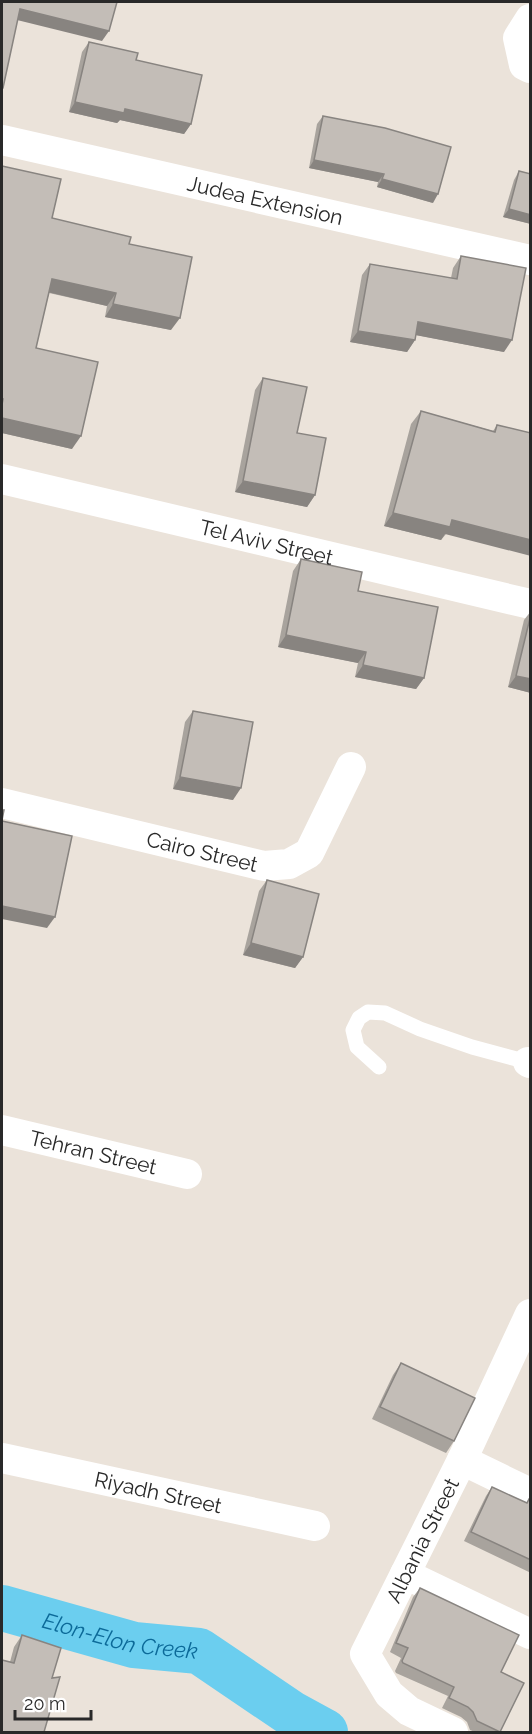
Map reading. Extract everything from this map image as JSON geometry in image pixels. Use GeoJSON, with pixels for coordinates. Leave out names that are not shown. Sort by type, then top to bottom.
{"type":"FeatureCollection","features":[{"type":"Feature","properties":{"kind":"street"},"geometry":{"type":"LineString","coordinates":[[527,66],[518,38],[531,19]]}},
{"type":"Feature","properties":{"kind":"street","name":"Judea Extension"},"geometry":{"type":"LineString","coordinates":[[2,140],[531,260]]}},
{"type":"Feature","properties":{"kind":"street","name":"Tel Aviv Street"},"geometry":{"type":"LineString","coordinates":[[2,479],[531,604]]}},
{"type":"Feature","properties":{"kind":"street","name":"Cairo Street"},"geometry":{"type":"LineString","coordinates":[[2,803],[264,866],[289,864],[309,853],[351,767]]}},
{"type":"Feature","properties":{"kind":"street","name":"Tehran Street"},"geometry":{"type":"LineString","coordinates":[[2,1130],[188,1174]]}},
{"type":"Feature","properties":{"kind":"street","name":"Albania Street"},"geometry":{"type":"LineString","coordinates":[[453,1732],[409,1711],[389,1694],[365,1654],[462,1460],[522,1354],[531,1314]]}},
{"type":"Feature","properties":{"kind":"street","name":"Riyadh Street"},"geometry":{"type":"LineString","coordinates":[[2,1458],[315,1526]]}},
{"type":"Feature","properties":{"kind":"street"},"geometry":{"type":"LineString","coordinates":[[462,1460],[531,1493]]}},
{"type":"Feature","properties":{"kind":"street"},"geometry":{"type":"LineString","coordinates":[[405,1574],[531,1634]]}},
{"type":"Feature","properties":{"kind":"lane"},"geometry":{"type":"LineString","coordinates":[[379,1067],[357,1047],[353,1030],[359,1018],[368,1012],[385,1013],[420,1029],[529,1063]]}},
{"type":"Feature","properties":{"kind":"building"},"geometry":{"type":"Polygon","coordinates":[[[2,2],[117,2],[109,31],[20,9],[2,88],[2,2]]]}},
{"type":"Feature","properties":{"kind":"building"},"geometry":{"type":"Polygon","coordinates":[[[89,42],[138,53],[136,60],[202,75],[191,124],[125,109],[124,113],[75,102],[89,42]]]}},
{"type":"Feature","properties":{"kind":"building"},"geometry":{"type":"Polygon","coordinates":[[[323,116],[385,128],[451,147],[438,194],[382,179],[384,174],[314,160],[323,116]]]}},
{"type":"Feature","properties":{"kind":"building"},"geometry":{"type":"Polygon","coordinates":[[[2,166],[61,179],[52,218],[131,237],[129,244],[192,257],[180,318],[113,304],[116,293],[52,279],[36,348],[98,362],[81,436],[2,418],[2,166]]]}},
{"type":"Feature","properties":{"kind":"building"},"geometry":{"type":"Polygon","coordinates":[[[519,171],[531,174],[531,215],[509,209],[519,171]]]}},
{"type":"Feature","properties":{"kind":"building"},"geometry":{"type":"Polygon","coordinates":[[[461,256],[526,268],[512,340],[418,322],[415,340],[358,331],[370,264],[457,279],[461,256]]]}},
{"type":"Feature","properties":{"kind":"building"},"geometry":{"type":"Polygon","coordinates":[[[263,378],[307,387],[297,433],[326,438],[315,495],[243,481],[263,378]]]}},
{"type":"Feature","properties":{"kind":"building"},"geometry":{"type":"Polygon","coordinates":[[[421,411],[495,432],[497,425],[531,433],[531,540],[452,520],[450,527],[393,513],[421,411]]]}},
{"type":"Feature","properties":{"kind":"building"},"geometry":{"type":"Polygon","coordinates":[[[301,559],[362,572],[358,591],[438,607],[424,678],[363,665],[366,652],[286,635],[301,559]]]}},
{"type":"Feature","properties":{"kind":"building"},"geometry":{"type":"Polygon","coordinates":[[[531,614],[531,679],[516,676],[531,614]]]}},
{"type":"Feature","properties":{"kind":"building"},"geometry":{"type":"Polygon","coordinates":[[[193,711],[253,722],[241,788],[180,777],[193,711]]]}},
{"type":"Feature","properties":{"kind":"building"},"geometry":{"type":"Polygon","coordinates":[[[2,821],[72,836],[55,917],[2,906],[2,821]]]}},
{"type":"Feature","properties":{"kind":"building"},"geometry":{"type":"Polygon","coordinates":[[[267,880],[319,894],[303,957],[251,943],[267,880]]]}},
{"type":"Feature","properties":{"kind":"building"},"geometry":{"type":"Polygon","coordinates":[[[401,1363],[475,1398],[454,1441],[380,1407],[401,1363]]]}},
{"type":"Feature","properties":{"kind":"building"},"geometry":{"type":"Polygon","coordinates":[[[492,1487],[527,1503],[529,1499],[531,1500],[531,1560],[471,1532],[492,1487]]]}},
{"type":"Feature","properties":{"kind":"building"},"geometry":{"type":"Polygon","coordinates":[[[420,1588],[519,1635],[501,1672],[524,1683],[500,1732],[477,1721],[468,1707],[449,1698],[454,1687],[403,1663],[408,1648],[396,1643],[420,1588]]]}},
{"type":"Feature","properties":{"kind":"building"},"geometry":{"type":"Polygon","coordinates":[[[22,1635],[61,1648],[52,1678],[60,1677],[44,1732],[2,1732],[2,1660],[14,1663],[22,1635]]]}},
{"type":"Feature","properties":{"kind":"waterway","name":"Elon-Elon Creek"},"geometry":{"type":"LineString","coordinates":[[2,1608],[134,1645],[199,1651],[292,1714],[325,1732]]}}]}
